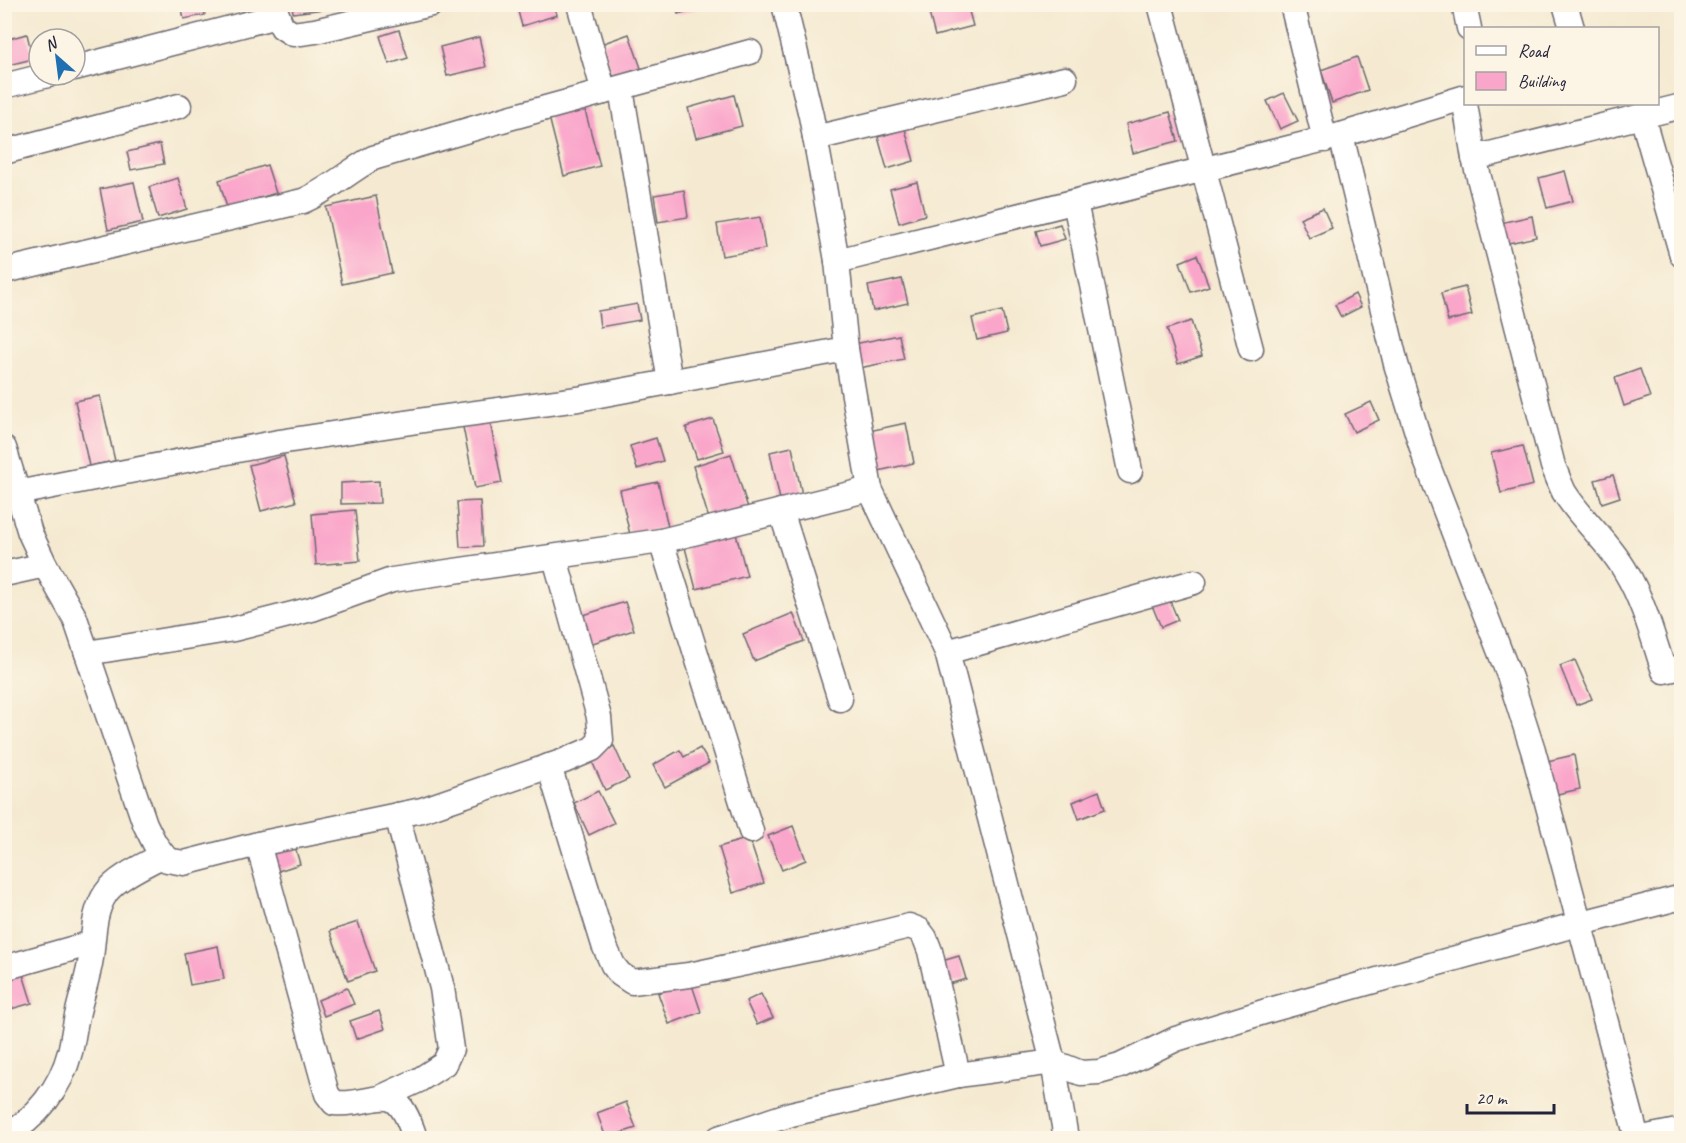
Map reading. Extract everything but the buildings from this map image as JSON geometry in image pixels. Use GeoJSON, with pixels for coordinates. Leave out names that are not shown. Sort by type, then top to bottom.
{"type":"FeatureCollection","features":[{"type":"Feature","properties":{"kind":"street"},"geometry":{"type":"LineString","coordinates":[[87,65],[275,10],[282,27],[293,34],[431,4]]}},
{"type":"Feature","properties":{"kind":"street"},"geometry":{"type":"LineString","coordinates":[[579,4],[612,90],[670,382]]}},
{"type":"Feature","properties":{"kind":"street"},"geometry":{"type":"LineString","coordinates":[[784,4],[815,138],[837,261],[846,349],[870,489],[947,652],[1053,1062],[1066,1138]]}},
{"type":"Feature","properties":{"kind":"street"},"geometry":{"type":"LineString","coordinates":[[1160,4],[1251,349]]}},
{"type":"Feature","properties":{"kind":"street"},"geometry":{"type":"LineString","coordinates":[[1292,4],[1425,458],[1510,678],[1533,750],[1637,1138]]}},
{"type":"Feature","properties":{"kind":"street"},"geometry":{"type":"LineString","coordinates":[[1464,4],[1469,27]]}},
{"type":"Feature","properties":{"kind":"street"},"geometry":{"type":"LineString","coordinates":[[1565,4],[1572,27]]}},
{"type":"Feature","properties":{"kind":"street"},"geometry":{"type":"LineString","coordinates":[[4,272],[303,201],[322,194],[356,168],[374,158],[750,52]]}},
{"type":"Feature","properties":{"kind":"street"},"geometry":{"type":"LineString","coordinates":[[815,138],[1065,79]]}},
{"type":"Feature","properties":{"kind":"street"},"geometry":{"type":"LineString","coordinates":[[4,86],[27,80]]}},
{"type":"Feature","properties":{"kind":"street"},"geometry":{"type":"LineString","coordinates":[[837,261],[1333,138],[1464,97]]}},
{"type":"Feature","properties":{"kind":"street"},"geometry":{"type":"LineString","coordinates":[[1466,105],[1474,158],[1554,466],[1563,490],[1581,516],[1606,542],[1627,572],[1640,600],[1664,671],[1682,667]]}},
{"type":"Feature","properties":{"kind":"street"},"geometry":{"type":"LineString","coordinates":[[1474,158],[1682,105]]}},
{"type":"Feature","properties":{"kind":"street"},"geometry":{"type":"LineString","coordinates":[[4,152],[178,106]]}},
{"type":"Feature","properties":{"kind":"street"},"geometry":{"type":"LineString","coordinates":[[1642,116],[1682,255]]}},
{"type":"Feature","properties":{"kind":"street"},"geometry":{"type":"LineString","coordinates":[[1075,202],[1130,471]]}},
{"type":"Feature","properties":{"kind":"street"},"geometry":{"type":"LineString","coordinates":[[17,493],[279,442],[578,399],[846,349]]}},
{"type":"Feature","properties":{"kind":"street"},"geometry":{"type":"LineString","coordinates":[[4,448],[30,533],[75,618],[145,824],[155,844],[167,860],[184,863],[258,844],[422,810],[549,766],[592,748],[600,740],[599,717],[555,558]]}},
{"type":"Feature","properties":{"kind":"street"},"geometry":{"type":"LineString","coordinates":[[87,653],[234,629],[312,609],[392,580],[661,541],[870,489]]}},
{"type":"Feature","properties":{"kind":"street"},"geometry":{"type":"LineString","coordinates":[[781,511],[840,699]]}},
{"type":"Feature","properties":{"kind":"street"},"geometry":{"type":"LineString","coordinates":[[661,541],[751,831]]}},
{"type":"Feature","properties":{"kind":"street"},"geometry":{"type":"LineString","coordinates":[[4,574],[45,565]]}},
{"type":"Feature","properties":{"kind":"street"},"geometry":{"type":"LineString","coordinates":[[947,652],[1194,582]]}},
{"type":"Feature","properties":{"kind":"street"},"geometry":{"type":"LineString","coordinates":[[549,766],[604,945],[620,974],[632,982],[689,975],[909,926],[920,930],[930,951],[958,1075]]}},
{"type":"Feature","properties":{"kind":"street"},"geometry":{"type":"LineString","coordinates":[[258,844],[327,1094],[334,1103],[344,1104],[384,1096],[419,1080],[444,1064],[451,1049],[442,988],[397,815]]}},
{"type":"Feature","properties":{"kind":"street"},"geometry":{"type":"LineString","coordinates":[[4,1136],[30,1130],[62,1076],[70,1051],[90,961],[95,920],[100,903],[108,890],[163,855]]}},
{"type":"Feature","properties":{"kind":"street"},"geometry":{"type":"LineString","coordinates":[[719,1138],[791,1114],[958,1075],[1053,1062],[1081,1073],[1099,1072],[1120,1066],[1176,1039],[1203,1030],[1339,990],[1682,897]]}},
{"type":"Feature","properties":{"kind":"street"},"geometry":{"type":"LineString","coordinates":[[4,968],[92,943]]}},
{"type":"Feature","properties":{"kind":"street"},"geometry":{"type":"LineString","coordinates":[[384,1096],[393,1099],[401,1107],[411,1124],[415,1138]]}},
{"type":"Feature","properties":{"kind":"street"},"geometry":{"type":"LineString","coordinates":[[1642,1138],[1682,1131]]}}]}
